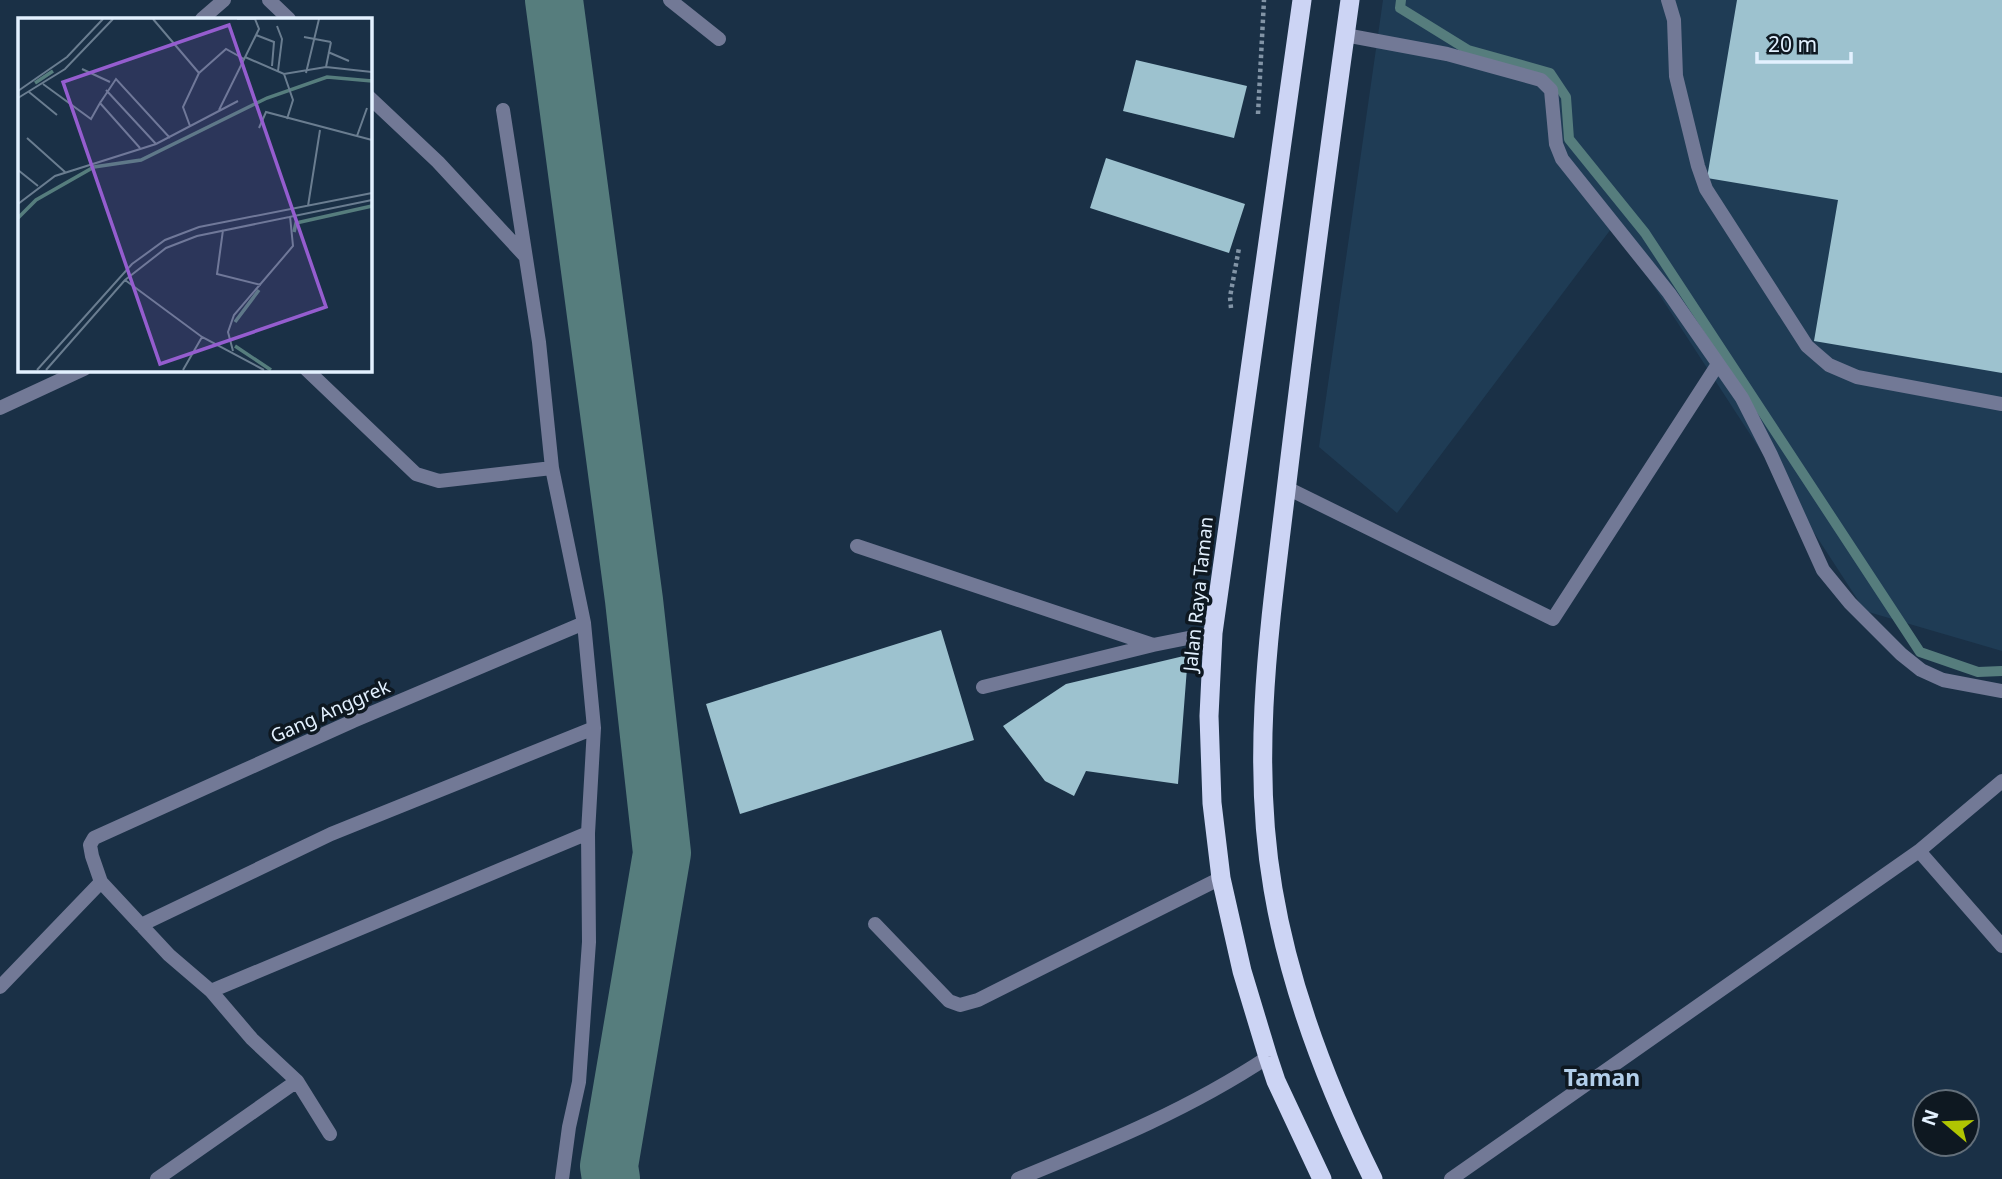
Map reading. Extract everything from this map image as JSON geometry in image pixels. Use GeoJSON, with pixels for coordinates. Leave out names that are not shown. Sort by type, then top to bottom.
{"type":"FeatureCollection","features":[{"type":"Feature","properties":{"kind":"highway","name":"Jalan Raya Taman"},"geometry":{"type":"LineString","coordinates":[[1302,0],[1213,633],[1209,716],[1212,803],[1221,878],[1242,971],[1281,1093],[1322,1179]]}},
{"type":"Feature","properties":{"kind":"highway"},"geometry":{"type":"LineString","coordinates":[[1350,0],[1266,663],[1263,723],[1264,813],[1273,889],[1315,1046],[1343,1118],[1373,1179]]}},
{"type":"Feature","properties":{"kind":"street"},"geometry":{"type":"LineString","coordinates":[[203,18],[224,0]]}},
{"type":"Feature","properties":{"kind":"street"},"geometry":{"type":"LineString","coordinates":[[270,0],[288,18]]}},
{"type":"Feature","properties":{"kind":"street"},"geometry":{"type":"LineString","coordinates":[[670,0],[719,39]]}},
{"type":"Feature","properties":{"kind":"street"},"geometry":{"type":"LineString","coordinates":[[1668,0],[1674,20],[1676,76],[1706,189],[1807,346],[1829,365],[1857,377],[2002,404]]}},
{"type":"Feature","properties":{"kind":"street"},"geometry":{"type":"LineString","coordinates":[[1345,35],[1447,54],[1541,80],[1551,90],[1556,144],[1562,159],[1669,293],[1759,429],[1823,570],[1850,603],[1921,670],[1943,680],[2002,691]]}},
{"type":"Feature","properties":{"kind":"street"},"geometry":{"type":"LineString","coordinates":[[371,99],[438,162],[526,257]]}},
{"type":"Feature","properties":{"kind":"street"},"geometry":{"type":"LineString","coordinates":[[503,110],[539,342],[552,468],[584,624],[594,727],[588,833],[589,942],[579,1082],[569,1126],[562,1179]]}},
{"type":"Feature","properties":{"kind":"street"},"geometry":{"type":"LineString","coordinates":[[1287,488],[1553,619],[1718,365]]}},
{"type":"Feature","properties":{"kind":"street"},"geometry":{"type":"LineString","coordinates":[[0,408],[80,371]]}},
{"type":"Feature","properties":{"kind":"street"},"geometry":{"type":"LineString","coordinates":[[308,371],[416,474],[439,481],[552,468]]}},
{"type":"Feature","properties":{"kind":"street"},"geometry":{"type":"LineString","coordinates":[[857,546],[1153,645]]}},
{"type":"Feature","properties":{"kind":"street","name":"Gang Anggrek"},"geometry":{"type":"LineString","coordinates":[[101,882],[90,845],[94,838],[353,721],[584,624]]}},
{"type":"Feature","properties":{"kind":"street"},"geometry":{"type":"LineString","coordinates":[[983,687],[1213,633]]}},
{"type":"Feature","properties":{"kind":"street"},"geometry":{"type":"LineString","coordinates":[[141,925],[331,834],[594,727]]}},
{"type":"Feature","properties":{"kind":"street"},"geometry":{"type":"LineString","coordinates":[[1451,1179],[1919,851],[2002,781]]}},
{"type":"Feature","properties":{"kind":"street"},"geometry":{"type":"LineString","coordinates":[[212,991],[588,833]]}},
{"type":"Feature","properties":{"kind":"street"},"geometry":{"type":"LineString","coordinates":[[1919,851],[2002,946]]}},
{"type":"Feature","properties":{"kind":"street"},"geometry":{"type":"LineString","coordinates":[[875,924],[948,1001],[960,1005],[978,1000],[1221,878]]}},
{"type":"Feature","properties":{"kind":"street"},"geometry":{"type":"LineString","coordinates":[[0,987],[101,882],[169,955],[212,991],[252,1040],[296,1081],[330,1135]]}},
{"type":"Feature","properties":{"kind":"street"},"geometry":{"type":"LineString","coordinates":[[1018,1179],[1132,1133],[1226,1085],[1268,1057]]}},
{"type":"Feature","properties":{"kind":"street"},"geometry":{"type":"LineString","coordinates":[[157,1179],[296,1081]]}},
{"type":"Feature","properties":{"kind":"shaded area"},"geometry":{"type":"Polygon","coordinates":[[[1383,0],[2002,0],[2002,651],[1865,611],[1614,225],[1397,513],[1319,447],[1383,0]]]}},
{"type":"Feature","properties":{"kind":"building"},"geometry":{"type":"Polygon","coordinates":[[[1737,0],[2002,0],[2002,373],[1814,341],[1838,200],[1707,178],[1737,0]]]}},
{"type":"Feature","properties":{"kind":"building"},"geometry":{"type":"Polygon","coordinates":[[[1136,60],[1247,86],[1234,138],[1123,111],[1136,60]]]}},
{"type":"Feature","properties":{"kind":"building"},"geometry":{"type":"Polygon","coordinates":[[[1106,158],[1245,204],[1229,253],[1090,208],[1106,158]]]}},
{"type":"Feature","properties":{"kind":"building"},"geometry":{"type":"Polygon","coordinates":[[[941,630],[974,740],[740,814],[706,704],[941,630]]]}},
{"type":"Feature","properties":{"kind":"building"},"geometry":{"type":"Polygon","coordinates":[[[1188,655],[1178,784],[1086,771],[1074,796],[1045,781],[1003,726],[1066,684],[1188,655]]]}},
{"type":"Feature","properties":{"kind":"waterway"},"geometry":{"type":"LineString","coordinates":[[554,0],[634,600],[662,853],[609,1166],[611,1179]]}},
{"type":"Feature","properties":{"kind":"waterway"},"geometry":{"type":"LineString","coordinates":[[1401,0],[1400,8],[1468,50],[1550,73],[1566,97],[1569,139],[1645,233],[1920,652],[1978,672],[2002,671]]}},
{"type":"Feature","properties":{"kind":"district","name":"Taman"},"geometry":{"type":"Point","coordinates":[1602,1077]}}]}
